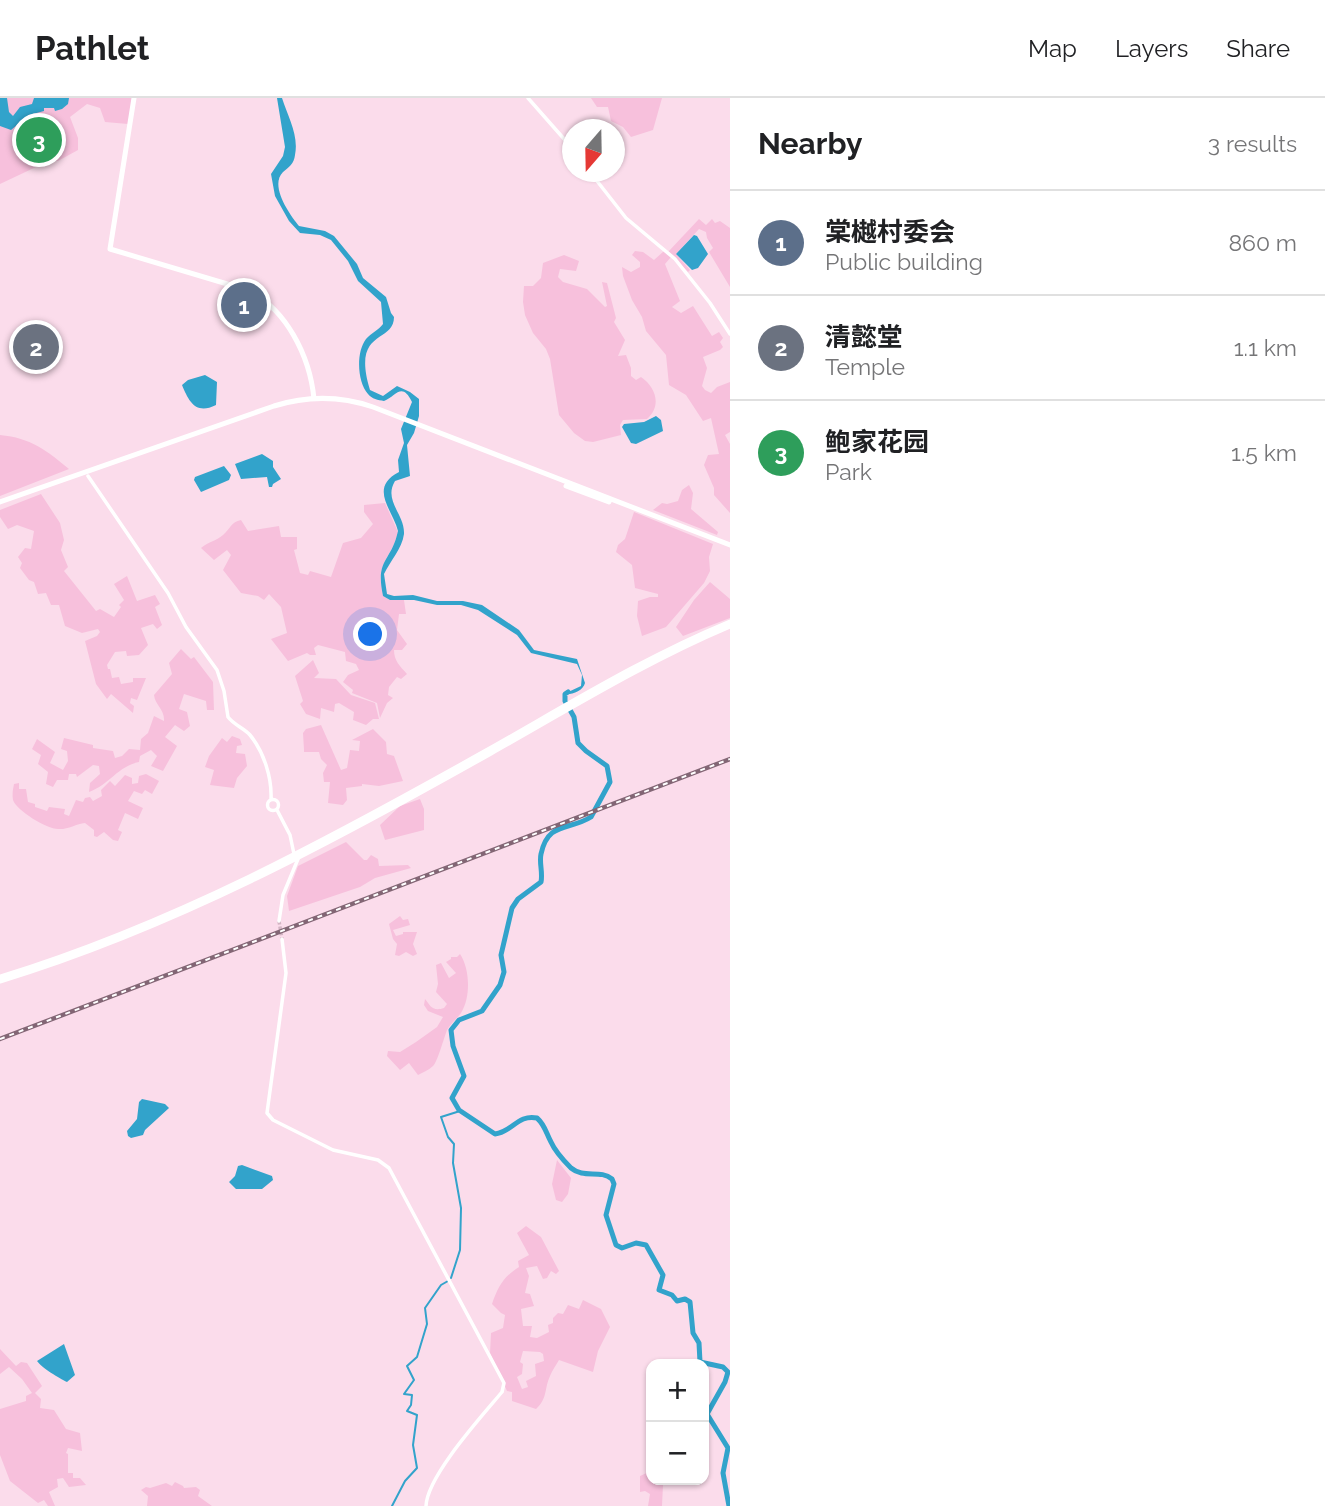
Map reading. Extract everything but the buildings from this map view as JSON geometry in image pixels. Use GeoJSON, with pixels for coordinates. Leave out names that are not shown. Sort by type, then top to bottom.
{"type":"FeatureCollection","features":[{"type":"Feature","properties":{"kind":"main road"},"geometry":{"type":"LineString","coordinates":[[134,98],[110,249],[213,279],[258,296],[280,316],[298,344],[308,365],[314,399]]}},
{"type":"Feature","properties":{"kind":"main road"},"geometry":{"type":"LineString","coordinates":[[0,504],[274,406],[314,399],[355,402],[730,545]]}},
{"type":"Feature","properties":{"kind":"main road"},"geometry":{"type":"LineString","coordinates":[[0,504],[289,405],[311,402],[347,404],[400,419]]}},
{"type":"Feature","properties":{"kind":"main road"},"geometry":{"type":"LineString","coordinates":[[0,979],[53,964],[172,918],[296,857],[656,656],[730,624]]}},
{"type":"Feature","properties":{"kind":"street"},"geometry":{"type":"LineString","coordinates":[[528,98],[562,137]]}},
{"type":"Feature","properties":{"kind":"street"},"geometry":{"type":"LineString","coordinates":[[598,182],[626,218],[675,259],[710,303],[730,334]]}},
{"type":"Feature","properties":{"kind":"street"},"geometry":{"type":"LineString","coordinates":[[88,476],[168,593],[186,627],[218,673],[228,717],[250,735],[262,756],[270,780],[271,799],[268,800],[268,806],[277,810]]}},
{"type":"Feature","properties":{"kind":"street"},"geometry":{"type":"LineString","coordinates":[[271,799],[278,803],[277,810],[290,835],[296,857],[279,921]]}},
{"type":"Feature","properties":{"kind":"street"},"geometry":{"type":"LineString","coordinates":[[282,939],[286,973],[267,1113],[333,1150],[379,1160],[388,1168],[504,1382],[502,1392],[464,1439],[430,1488],[425,1506]]}},
{"type":"Feature","properties":{"kind":"shaded area"},"geometry":{"type":"Polygon","coordinates":[[[0,98],[132,98],[128,124],[105,122],[100,108],[87,104],[70,117],[78,138],[78,150],[58,161],[48,161],[45,158],[36,167],[0,184],[0,98]]]}},
{"type":"Feature","properties":{"kind":"shaded area"},"geometry":{"type":"Polygon","coordinates":[[[591,98],[662,98],[653,130],[631,137],[625,130],[625,119],[611,119],[608,107],[597,107],[591,98]]]}},
{"type":"Feature","properties":{"kind":"shaded area"},"geometry":{"type":"Polygon","coordinates":[[[699,219],[706,225],[712,219],[715,223],[720,221],[730,228],[730,287],[709,252],[713,248],[706,232],[699,229],[676,254],[690,270],[688,272],[668,252],[699,219]]]}},
{"type":"Feature","properties":{"kind":"shaded area"},"geometry":{"type":"Polygon","coordinates":[[[635,251],[643,252],[654,260],[664,251],[671,257],[665,264],[680,301],[672,307],[681,313],[693,306],[712,336],[719,332],[723,338],[720,342],[723,347],[720,350],[703,357],[707,368],[702,386],[711,393],[717,387],[730,382],[730,432],[725,435],[730,444],[730,513],[714,495],[714,488],[704,465],[708,455],[719,454],[711,418],[703,421],[686,395],[669,385],[666,355],[646,331],[623,276],[622,267],[631,272],[640,267],[640,262],[632,255],[635,251]]]}},
{"type":"Feature","properties":{"kind":"shaded area"},"geometry":{"type":"Polygon","coordinates":[[[564,255],[579,261],[576,271],[560,269],[558,277],[563,282],[587,289],[605,307],[607,306],[602,282],[607,283],[616,318],[614,322],[625,340],[618,356],[626,355],[631,376],[636,380],[641,377],[646,381],[653,391],[656,403],[647,419],[623,420],[620,425],[621,435],[593,442],[585,441],[574,433],[559,415],[550,359],[525,315],[524,286],[533,286],[541,278],[543,263],[564,255]]]}},
{"type":"Feature","properties":{"kind":"shaded area"},"geometry":{"type":"Polygon","coordinates":[[[0,435],[38,446],[69,469],[0,496],[0,435]]]}},
{"type":"Feature","properties":{"kind":"shaded area"},"geometry":{"type":"Polygon","coordinates":[[[689,485],[693,493],[691,509],[718,532],[717,535],[653,510],[662,503],[678,501],[682,490],[689,485]]]}},
{"type":"Feature","properties":{"kind":"shaded area"},"geometry":{"type":"Polygon","coordinates":[[[41,494],[60,523],[64,540],[61,550],[68,567],[64,571],[96,611],[100,609],[114,617],[124,600],[114,584],[127,576],[137,601],[155,595],[160,604],[155,607],[162,625],[157,629],[153,624],[141,628],[148,645],[139,655],[127,656],[126,651],[115,652],[107,665],[112,678],[119,677],[121,684],[133,682],[133,678],[146,678],[137,700],[131,698],[133,713],[111,694],[107,699],[96,684],[85,641],[97,636],[100,632],[98,629],[82,633],[65,626],[59,605],[51,605],[46,593],[38,594],[34,582],[29,580],[20,568],[22,563],[18,557],[25,548],[31,549],[34,531],[17,525],[8,529],[0,517],[0,510],[41,494]]]}},
{"type":"Feature","properties":{"kind":"shaded area"},"geometry":{"type":"Polygon","coordinates":[[[385,503],[398,532],[382,568],[381,584],[383,596],[390,600],[404,600],[406,614],[399,614],[397,630],[407,644],[402,650],[394,650],[394,654],[407,674],[401,679],[397,677],[389,687],[388,695],[393,698],[387,703],[380,718],[377,703],[352,693],[353,690],[343,682],[348,675],[359,670],[356,664],[346,661],[345,652],[318,645],[314,648],[316,655],[307,653],[288,661],[271,639],[287,633],[281,607],[269,594],[264,600],[241,593],[223,570],[231,555],[227,550],[214,560],[201,548],[241,520],[248,531],[279,526],[281,537],[297,537],[297,549],[294,550],[300,573],[308,575],[310,571],[331,577],[343,543],[361,538],[373,524],[364,512],[364,505],[385,503]]]}},
{"type":"Feature","properties":{"kind":"shaded area"},"geometry":{"type":"Polygon","coordinates":[[[634,512],[713,544],[709,557],[710,571],[704,583],[666,627],[642,636],[637,616],[638,601],[658,597],[658,594],[635,588],[632,565],[616,552],[618,545],[625,539],[634,512]]]}},
{"type":"Feature","properties":{"kind":"shaded area"},"geometry":{"type":"Polygon","coordinates":[[[710,582],[730,599],[730,618],[683,636],[676,627],[710,582]]]}},
{"type":"Feature","properties":{"kind":"shaded area"},"geometry":{"type":"Polygon","coordinates":[[[181,649],[191,659],[194,657],[213,682],[214,710],[207,710],[206,701],[184,694],[179,709],[187,712],[190,726],[184,731],[175,725],[165,737],[177,746],[163,771],[151,766],[157,756],[151,750],[140,756],[139,762],[125,767],[89,792],[90,783],[100,774],[99,766],[93,765],[77,777],[76,774],[69,774],[68,780],[57,780],[53,787],[46,784],[48,772],[38,764],[41,755],[32,749],[37,739],[55,752],[50,763],[63,770],[68,761],[67,751],[61,749],[64,738],[93,745],[93,748],[113,751],[115,758],[122,756],[129,749],[140,750],[141,739],[148,733],[154,716],[164,721],[154,695],[172,674],[169,663],[181,649]]]}},
{"type":"Feature","properties":{"kind":"shaded area"},"geometry":{"type":"Polygon","coordinates":[[[313,660],[319,673],[314,678],[336,679],[351,695],[375,703],[379,719],[373,719],[366,725],[353,720],[354,712],[339,703],[335,704],[334,712],[321,708],[320,719],[306,714],[300,704],[303,701],[295,676],[313,660]]]}},
{"type":"Feature","properties":{"kind":"shaded area"},"geometry":{"type":"Polygon","coordinates":[[[321,725],[341,770],[347,768],[350,750],[359,751],[360,741],[352,740],[373,729],[386,742],[387,754],[394,756],[403,781],[346,788],[347,800],[343,805],[328,803],[330,782],[324,782],[323,773],[327,765],[319,752],[304,752],[303,733],[306,729],[321,725]]]}},
{"type":"Feature","properties":{"kind":"shaded area"},"geometry":{"type":"Polygon","coordinates":[[[232,736],[240,739],[242,745],[237,746],[236,753],[245,754],[247,766],[237,778],[234,788],[210,785],[214,770],[205,767],[209,756],[222,738],[227,742],[232,736]]]}},
{"type":"Feature","properties":{"kind":"shaded area"},"geometry":{"type":"Polygon","coordinates":[[[146,774],[159,781],[152,794],[145,790],[142,794],[134,791],[128,801],[143,808],[138,819],[125,813],[118,830],[122,832],[118,841],[104,832],[94,836],[94,830],[85,823],[61,829],[47,826],[26,814],[13,800],[14,784],[19,783],[19,789],[26,789],[28,802],[35,804],[35,807],[47,811],[49,807],[65,809],[64,814],[69,816],[76,800],[83,802],[90,797],[93,801],[102,796],[101,790],[110,781],[115,786],[125,775],[132,778],[132,784],[138,783],[139,776],[146,774]]]}},
{"type":"Feature","properties":{"kind":"shaded area"},"geometry":{"type":"Polygon","coordinates":[[[420,799],[424,809],[424,830],[385,840],[380,825],[400,806],[420,799]]]}},
{"type":"Feature","properties":{"kind":"shaded area"},"geometry":{"type":"Polygon","coordinates":[[[346,842],[364,860],[371,855],[378,859],[379,866],[408,865],[411,868],[375,878],[360,887],[289,911],[287,896],[298,866],[346,842]]]}},
{"type":"Feature","properties":{"kind":"shaded area"},"geometry":{"type":"Polygon","coordinates":[[[400,916],[403,920],[408,919],[410,925],[393,930],[396,936],[403,932],[417,932],[413,944],[417,954],[413,956],[406,952],[395,955],[397,944],[389,924],[400,916]]]}},
{"type":"Feature","properties":{"kind":"shaded area"},"geometry":{"type":"Polygon","coordinates":[[[460,954],[466,967],[468,983],[461,1013],[447,1030],[433,1066],[418,1075],[409,1063],[400,1070],[387,1056],[388,1051],[400,1052],[437,1027],[443,1017],[428,1011],[424,1005],[425,999],[434,1008],[444,1008],[447,1004],[436,992],[436,965],[441,963],[449,978],[456,973],[446,962],[460,954]]]}},
{"type":"Feature","properties":{"kind":"shaded area"},"geometry":{"type":"Polygon","coordinates":[[[557,1160],[571,1178],[568,1194],[562,1202],[556,1200],[552,1184],[557,1160]]]}},
{"type":"Feature","properties":{"kind":"shaded area"},"geometry":{"type":"Polygon","coordinates":[[[526,1226],[541,1237],[559,1271],[556,1274],[551,1271],[547,1278],[543,1279],[537,1266],[526,1268],[529,1276],[525,1293],[530,1294],[534,1306],[521,1309],[523,1326],[532,1326],[530,1337],[537,1338],[549,1332],[548,1325],[553,1323],[553,1318],[558,1313],[563,1314],[568,1305],[579,1309],[583,1300],[601,1309],[610,1327],[598,1351],[593,1372],[559,1360],[536,1409],[512,1401],[512,1392],[507,1391],[490,1353],[491,1333],[503,1328],[505,1315],[492,1304],[494,1298],[505,1279],[519,1267],[518,1261],[529,1255],[517,1233],[526,1226]],[[523,1351],[520,1362],[523,1364],[522,1374],[517,1377],[522,1389],[528,1387],[526,1381],[536,1376],[535,1364],[544,1361],[540,1352],[523,1351]]]}},
{"type":"Feature","properties":{"kind":"shaded area"},"geometry":{"type":"Polygon","coordinates":[[[0,1349],[16,1366],[21,1362],[27,1363],[42,1386],[35,1393],[41,1399],[40,1408],[54,1410],[66,1429],[80,1433],[82,1451],[68,1448],[66,1453],[68,1473],[73,1473],[73,1478],[80,1478],[86,1485],[69,1487],[63,1478],[57,1479],[58,1487],[49,1492],[55,1506],[48,1506],[44,1500],[38,1503],[10,1481],[0,1455],[0,1409],[26,1401],[26,1396],[32,1393],[9,1367],[0,1374],[0,1349]]]}},
{"type":"Feature","properties":{"kind":"shaded area"},"geometry":{"type":"Polygon","coordinates":[[[646,1473],[646,1485],[663,1485],[662,1506],[648,1506],[650,1494],[640,1492],[640,1476],[646,1473]]]}},
{"type":"Feature","properties":{"kind":"shaded area"},"geometry":{"type":"Polygon","coordinates":[[[175,1482],[184,1488],[196,1487],[200,1490],[198,1496],[212,1506],[147,1506],[148,1496],[141,1490],[166,1483],[172,1486],[175,1482]]]}},
{"type":"Feature","properties":{"kind":"water"},"geometry":{"type":"Polygon","coordinates":[[[0,98],[7,98],[9,112],[13,116],[20,107],[32,104],[34,98],[69,98],[68,104],[62,109],[55,111],[54,108],[44,108],[44,111],[29,115],[11,130],[0,126],[0,98]]]}},
{"type":"Feature","properties":{"kind":"water"},"geometry":{"type":"Polygon","coordinates":[[[277,98],[282,98],[296,140],[294,161],[279,178],[278,185],[286,208],[299,226],[325,231],[334,236],[357,264],[363,278],[386,297],[394,317],[388,331],[375,340],[366,356],[370,390],[383,396],[397,386],[419,399],[419,416],[407,445],[410,476],[395,481],[392,488],[391,495],[404,534],[384,574],[387,594],[482,605],[519,630],[534,650],[577,659],[585,683],[577,692],[564,694],[581,686],[582,675],[577,664],[531,653],[517,635],[478,610],[461,605],[390,600],[383,596],[382,567],[398,531],[385,500],[385,485],[399,472],[398,460],[404,443],[401,429],[412,402],[402,391],[384,401],[371,397],[364,389],[359,359],[366,339],[383,324],[381,302],[358,281],[348,261],[331,240],[320,235],[300,233],[289,221],[275,196],[271,174],[283,156],[285,147],[277,98]]]}},
{"type":"Feature","properties":{"kind":"water"},"geometry":{"type":"Polygon","coordinates":[[[694,235],[708,254],[698,268],[692,270],[676,254],[694,235]]]}},
{"type":"Feature","properties":{"kind":"water"},"geometry":{"type":"Polygon","coordinates":[[[205,375],[217,382],[216,405],[198,408],[187,397],[182,385],[188,380],[205,375]]]}},
{"type":"Feature","properties":{"kind":"water"},"geometry":{"type":"Polygon","coordinates":[[[656,416],[661,420],[663,431],[636,444],[631,443],[622,427],[624,424],[644,422],[656,416]]]}},
{"type":"Feature","properties":{"kind":"water"},"geometry":{"type":"Polygon","coordinates":[[[262,454],[273,461],[273,467],[281,479],[272,487],[269,487],[267,477],[241,479],[235,464],[262,454]]]}},
{"type":"Feature","properties":{"kind":"water"},"geometry":{"type":"Polygon","coordinates":[[[224,466],[231,475],[229,480],[201,492],[195,477],[224,466]]]}},
{"type":"Feature","properties":{"kind":"water"},"geometry":{"type":"Polygon","coordinates":[[[142,1099],[165,1104],[169,1108],[143,1135],[131,1138],[127,1131],[137,1119],[139,1102],[142,1099]]]}},
{"type":"Feature","properties":{"kind":"water"},"geometry":{"type":"Polygon","coordinates":[[[238,1166],[272,1176],[273,1180],[262,1189],[236,1189],[229,1182],[235,1176],[238,1166]]]}},
{"type":"Feature","properties":{"kind":"water"},"geometry":{"type":"Polygon","coordinates":[[[64,1344],[75,1375],[67,1382],[37,1361],[64,1344]]]}},
{"type":"Feature","properties":{"kind":"waterway"},"geometry":{"type":"LineString","coordinates":[[568,692],[565,694],[565,701],[574,717],[578,743],[607,766],[610,782],[591,817],[554,831],[544,844],[540,861],[541,882],[518,899],[512,908],[501,955],[504,972],[500,985],[482,1011],[459,1020],[451,1030],[453,1046],[464,1076],[452,1098],[459,1110],[495,1134],[530,1117],[537,1118],[555,1149],[571,1168],[581,1173],[612,1179],[614,1184],[606,1215],[616,1245],[622,1248],[636,1243],[646,1245],[663,1275],[659,1290],[672,1295],[677,1301],[685,1299],[690,1302],[693,1333],[699,1343],[700,1362],[723,1367],[728,1372],[707,1414],[728,1448],[723,1473],[729,1506]]}},
{"type":"Feature","properties":{"kind":"waterway"},"geometry":{"type":"LineString","coordinates":[[451,1278],[460,1250],[461,1208],[453,1163],[454,1144],[448,1137],[441,1117],[460,1111]]}},
{"type":"Feature","properties":{"kind":"waterway"},"geometry":{"type":"LineString","coordinates":[[392,1506],[405,1481],[417,1468],[413,1445],[417,1415],[407,1411],[412,1395],[404,1394],[414,1380],[407,1366],[417,1357],[427,1324],[425,1308],[441,1285],[448,1281]]}},
{"type":"Feature","properties":{"kind":"tunnel"},"geometry":{"type":"LineString","coordinates":[[279,921],[282,939]]}},
{"type":"Feature","properties":{"kind":"railway"},"geometry":{"type":"LineString","coordinates":[[0,1039],[730,759]]}},
{"type":"Feature","properties":{"kind":"place","name":"鲍家花园"},"geometry":{"type":"Point","coordinates":[39,140]}},
{"type":"Feature","properties":{"kind":"place","name":"棠樾村委会"},"geometry":{"type":"Point","coordinates":[244,305]}},
{"type":"Feature","properties":{"kind":"place","name":"清懿堂"},"geometry":{"type":"Point","coordinates":[36,347]}}]}
